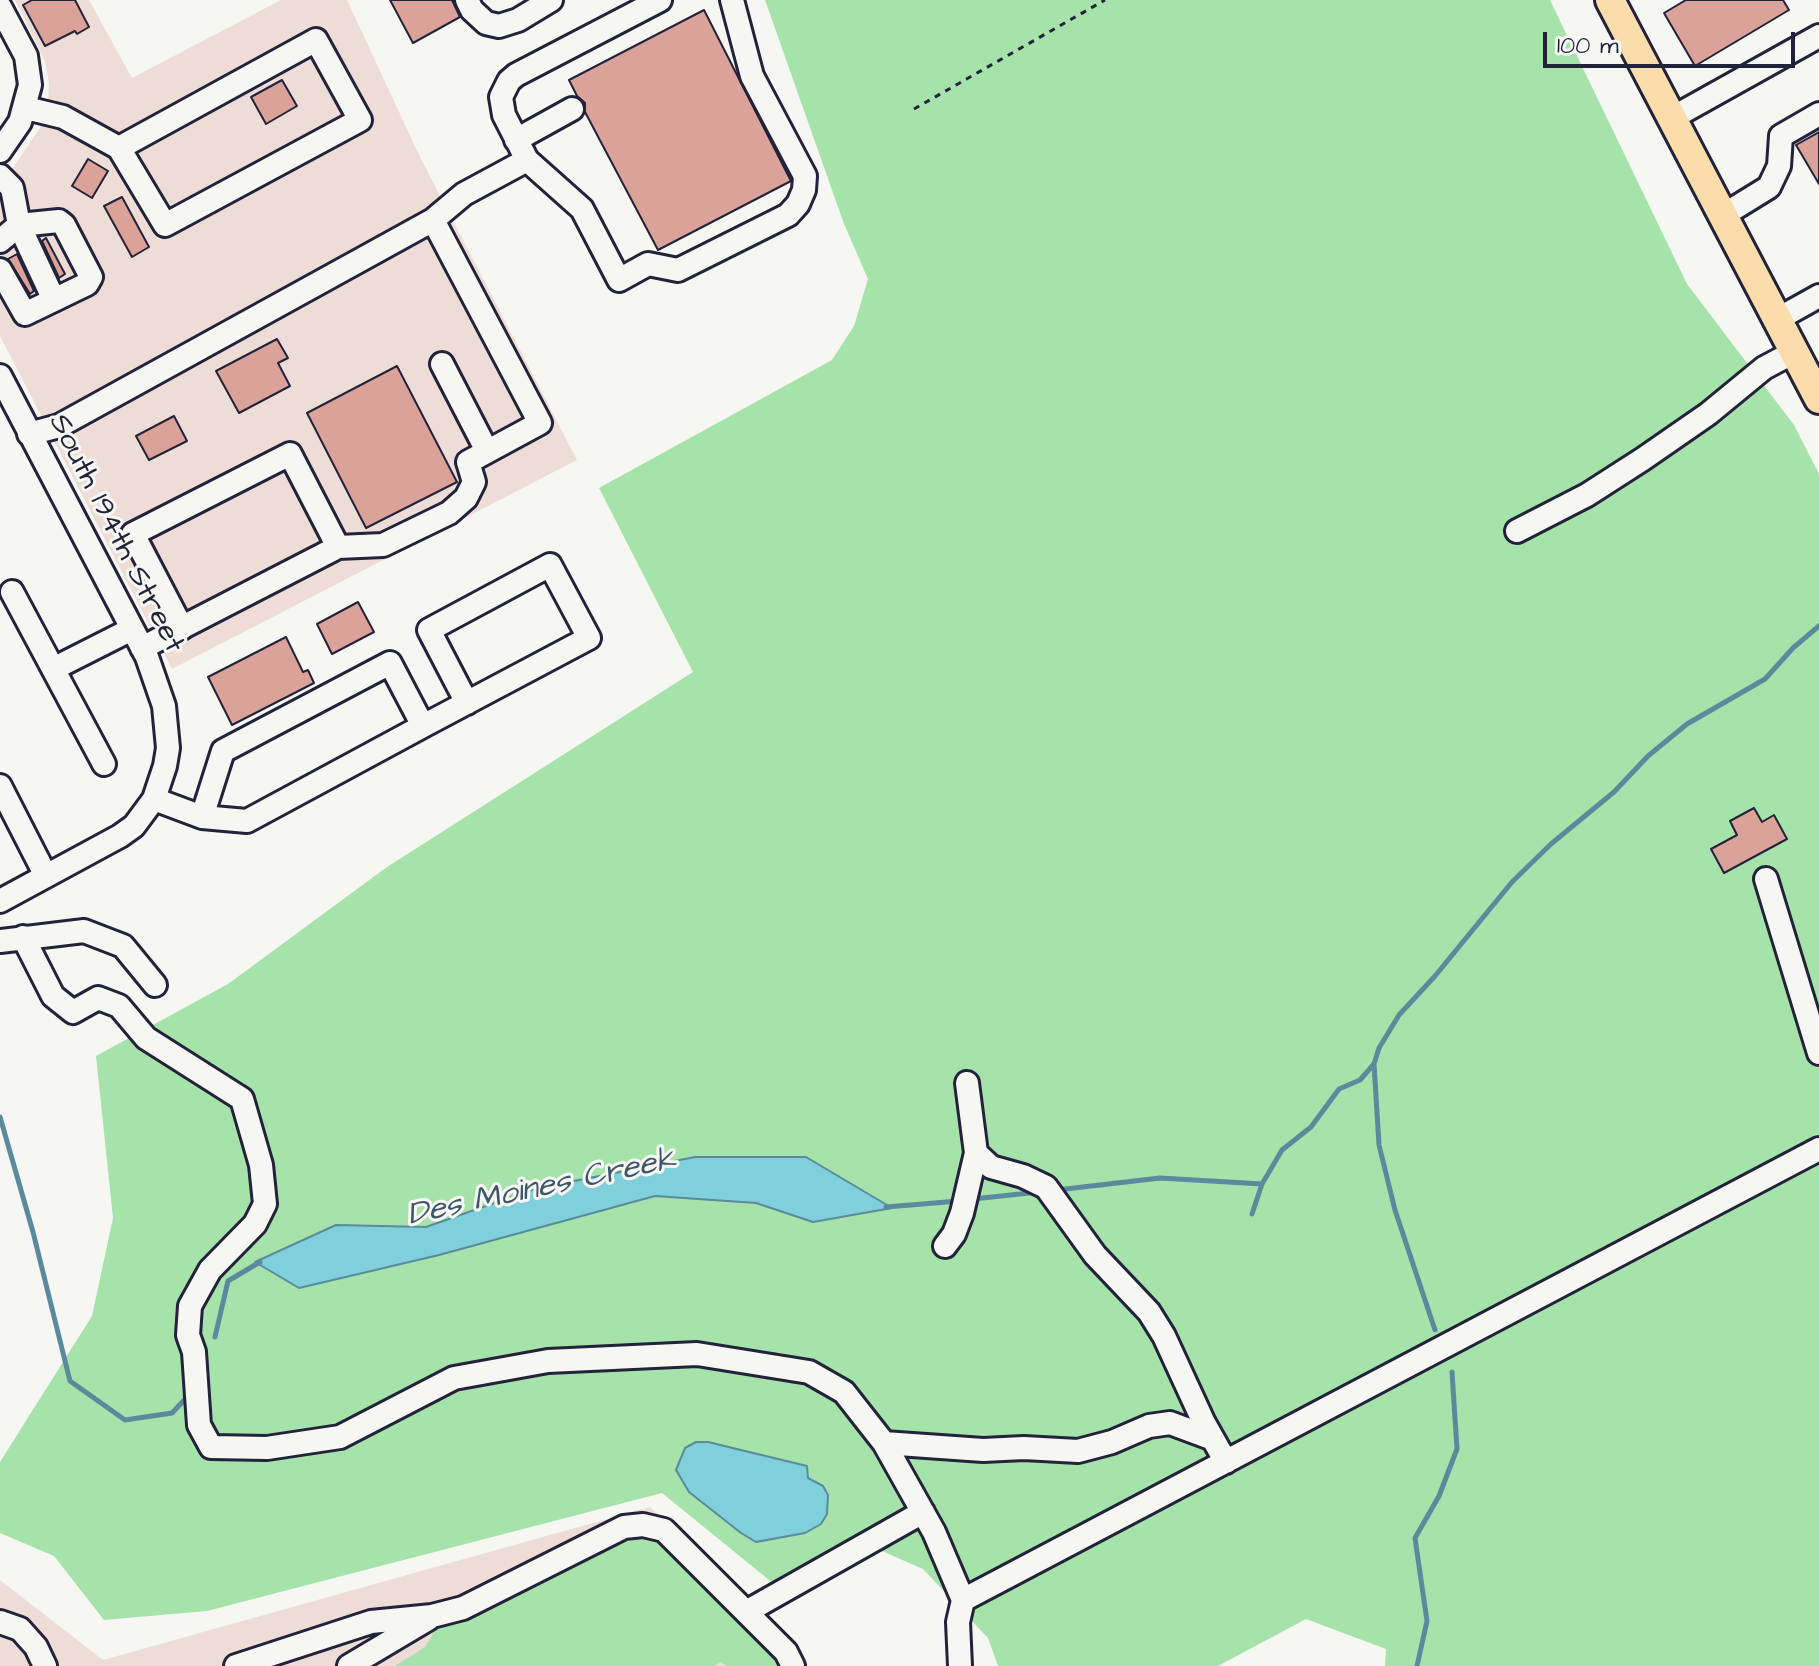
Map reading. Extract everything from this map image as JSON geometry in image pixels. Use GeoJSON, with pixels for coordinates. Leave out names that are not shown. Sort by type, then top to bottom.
{"type":"FeatureCollection","features":[{"type":"Feature","properties":{"kind":"main road"},"geometry":{"type":"LineString","coordinates":[[1610,0],[1819,399]]}},
{"type":"Feature","properties":{"kind":"street"},"geometry":{"type":"LineString","coordinates":[[469,5],[486,23],[499,26],[518,20],[551,0]]}},
{"type":"Feature","properties":{"kind":"street"},"geometry":{"type":"LineString","coordinates":[[660,0],[509,81],[501,97],[501,107],[527,160],[582,209],[619,280],[648,264],[678,270],[788,215],[798,204],[804,190],[805,176],[752,76],[732,0]]}},
{"type":"Feature","properties":{"kind":"street"},"geometry":{"type":"LineString","coordinates":[[0,7],[26,56],[30,85],[20,122],[0,151]]}},
{"type":"Feature","properties":{"kind":"street"},"geometry":{"type":"LineString","coordinates":[[1672,118],[1819,36]]}},
{"type":"Feature","properties":{"kind":"street"},"geometry":{"type":"LineString","coordinates":[[26,108],[63,117],[119,148],[165,225],[360,120],[316,40],[119,148]]}},
{"type":"Feature","properties":{"kind":"street"},"geometry":{"type":"LineString","coordinates":[[516,140],[572,109]]}},
{"type":"Feature","properties":{"kind":"street"},"geometry":{"type":"LineString","coordinates":[[1722,216],[1769,187],[1779,166],[1781,136],[1819,114]]}},
{"type":"Feature","properties":{"kind":"street"},"geometry":{"type":"LineString","coordinates":[[29,434],[59,426],[433,220],[464,194],[527,160]]}},
{"type":"Feature","properties":{"kind":"street"},"geometry":{"type":"LineString","coordinates":[[0,176],[12,188],[19,225],[54,300]]}},
{"type":"Feature","properties":{"kind":"street"},"geometry":{"type":"LineString","coordinates":[[53,669],[137,638],[182,628],[338,547],[383,545],[449,513],[466,498],[474,482],[468,462],[540,423],[433,220]]}},
{"type":"Feature","properties":{"kind":"street"},"geometry":{"type":"LineString","coordinates":[[0,241],[19,225],[59,221],[90,270],[91,277],[87,284],[25,314],[0,270]]}},
{"type":"Feature","properties":{"kind":"street"},"geometry":{"type":"LineString","coordinates":[[1776,320],[1819,296]]}},
{"type":"Feature","properties":{"kind":"street"},"geometry":{"type":"LineString","coordinates":[[1517,531],[1587,495],[1643,459],[1708,414],[1764,368],[1794,352]]}},
{"type":"Feature","properties":{"kind":"street"},"geometry":{"type":"LineString","coordinates":[[442,364],[487,451]]}},
{"type":"Feature","properties":{"kind":"street","name":"South 194th Street"},"geometry":{"type":"LineString","coordinates":[[0,376],[154,675],[167,724],[165,766],[154,799]]}},
{"type":"Feature","properties":{"kind":"street"},"geometry":{"type":"LineString","coordinates":[[182,628],[133,534],[290,454],[338,547]]}},
{"type":"Feature","properties":{"kind":"street"},"geometry":{"type":"LineString","coordinates":[[0,901],[134,826],[154,799],[202,817],[247,821],[589,638],[550,565],[429,630],[467,703]]}},
{"type":"Feature","properties":{"kind":"street"},"geometry":{"type":"LineString","coordinates":[[12,592],[104,764]]}},
{"type":"Feature","properties":{"kind":"street"},"geometry":{"type":"LineString","coordinates":[[202,817],[223,751],[390,663],[423,726]]}},
{"type":"Feature","properties":{"kind":"street"},"geometry":{"type":"LineString","coordinates":[[0,786],[46,876]]}},
{"type":"Feature","properties":{"kind":"street"},"geometry":{"type":"LineString","coordinates":[[1766,879],[1819,1053]]}},
{"type":"Feature","properties":{"kind":"street"},"geometry":{"type":"LineString","coordinates":[[0,941],[84,931],[123,946],[155,985]]}},
{"type":"Feature","properties":{"kind":"street"},"geometry":{"type":"LineString","coordinates":[[23,937],[53,996],[73,1012],[98,998],[119,1006],[146,1038],[242,1099],[261,1165],[265,1204],[255,1224],[210,1270],[190,1306],[188,1335],[194,1352],[199,1425],[211,1447],[267,1448],[340,1437],[454,1378],[548,1361],[697,1354],[809,1372],[844,1392],[884,1443],[923,1512],[963,1600],[958,1622],[960,1666]]}},
{"type":"Feature","properties":{"kind":"street"},"geometry":{"type":"LineString","coordinates":[[945,1246],[954,1234],[962,1213],[976,1153],[967,1083]]}},
{"type":"Feature","properties":{"kind":"street"},"geometry":{"type":"LineString","coordinates":[[963,1600],[1819,1149]]}},
{"type":"Feature","properties":{"kind":"street"},"geometry":{"type":"LineString","coordinates":[[976,1153],[991,1167],[1023,1176],[1046,1187],[1095,1255],[1149,1312],[1226,1462]]}},
{"type":"Feature","properties":{"kind":"street"},"geometry":{"type":"LineString","coordinates":[[884,1443],[983,1450],[1024,1448],[1078,1451],[1112,1442],[1149,1426],[1170,1423],[1213,1439]]}},
{"type":"Feature","properties":{"kind":"street"},"geometry":{"type":"LineString","coordinates":[[746,1612],[923,1512]]}},
{"type":"Feature","properties":{"kind":"street"},"geometry":{"type":"LineString","coordinates":[[236,1666],[371,1622],[432,1616],[463,1608],[624,1527],[643,1525],[664,1530],[786,1652],[793,1666]]}},
{"type":"Feature","properties":{"kind":"street"},"geometry":{"type":"LineString","coordinates":[[349,1666],[432,1616]]}},
{"type":"Feature","properties":{"kind":"street"},"geometry":{"type":"LineString","coordinates":[[0,1622],[20,1629],[36,1647],[45,1666]]}},
{"type":"Feature","properties":{"kind":"path"},"geometry":{"type":"LineString","coordinates":[[914,109],[1105,0]]}},
{"type":"Feature","properties":{"kind":"shaded area"},"geometry":{"type":"Polygon","coordinates":[[[15,0],[89,0],[132,78],[281,0],[347,0],[420,157],[577,460],[172,669],[0,336],[0,187],[40,128],[48,108],[49,84],[45,61],[15,0]]]}},
{"type":"Feature","properties":{"kind":"shaded area"},"geometry":{"type":"Polygon","coordinates":[[[650,1507],[798,1648],[808,1666],[0,1666],[0,1580],[103,1660],[650,1507]]]}},
{"type":"Feature","properties":{"kind":"green space"},"geometry":{"type":"Polygon","coordinates":[[[765,0],[1550,0],[1687,284],[1794,425],[1819,474],[1819,1666],[1385,1666],[1386,1649],[1306,1619],[1218,1666],[998,1666],[988,1638],[923,1569],[875,1548],[774,1584],[662,1493],[207,1611],[104,1620],[54,1556],[0,1533],[0,1462],[92,1316],[113,1218],[96,1056],[228,984],[387,867],[693,672],[599,488],[832,360],[854,326],[868,279],[844,224],[765,0]]]}},
{"type":"Feature","properties":{"kind":"green space"},"geometry":{"type":"Polygon","coordinates":[[[632,1532],[660,1538],[782,1661],[780,1666],[726,1666],[721,1662],[714,1666],[395,1666],[425,1647],[439,1623],[632,1532]]]}},
{"type":"Feature","properties":{"kind":"water"},"geometry":{"type":"Polygon","coordinates":[[[695,1157],[806,1157],[892,1208],[813,1222],[756,1203],[655,1196],[439,1255],[299,1288],[255,1262],[336,1225],[426,1227],[534,1189],[695,1157]]]}},
{"type":"Feature","properties":{"kind":"water"},"geometry":{"type":"Polygon","coordinates":[[[696,1442],[708,1442],[807,1466],[808,1478],[823,1486],[828,1495],[827,1514],[821,1524],[805,1533],[756,1542],[741,1533],[689,1492],[676,1470],[685,1448],[696,1442]]]}},
{"type":"Feature","properties":{"kind":"building"},"geometry":{"type":"Polygon","coordinates":[[[32,0],[75,0],[89,27],[45,46],[23,5],[32,0]]]}},
{"type":"Feature","properties":{"kind":"building"},"geometry":{"type":"Polygon","coordinates":[[[390,0],[452,0],[460,17],[413,43],[390,0]]]}},
{"type":"Feature","properties":{"kind":"building"},"geometry":{"type":"Polygon","coordinates":[[[1686,0],[1783,0],[1789,10],[1695,66],[1664,13],[1686,0]]]}},
{"type":"Feature","properties":{"kind":"building"},"geometry":{"type":"Polygon","coordinates":[[[704,10],[791,181],[658,250],[585,112],[585,103],[577,96],[569,80],[704,10]]]}},
{"type":"Feature","properties":{"kind":"building"},"geometry":{"type":"Polygon","coordinates":[[[282,80],[297,106],[266,124],[251,97],[282,80]]]}},
{"type":"Feature","properties":{"kind":"building"},"geometry":{"type":"Polygon","coordinates":[[[1819,132],[1819,184],[1796,145],[1819,132]]]}},
{"type":"Feature","properties":{"kind":"building"},"geometry":{"type":"Polygon","coordinates":[[[88,159],[108,171],[92,198],[72,186],[88,159]]]}},
{"type":"Feature","properties":{"kind":"building"},"geometry":{"type":"Polygon","coordinates":[[[122,197],[149,247],[132,257],[104,206],[122,197]]]}},
{"type":"Feature","properties":{"kind":"building"},"geometry":{"type":"Polygon","coordinates":[[[46,238],[65,274],[59,278],[42,241],[46,238]]]}},
{"type":"Feature","properties":{"kind":"building"},"geometry":{"type":"Polygon","coordinates":[[[17,254],[34,291],[30,294],[8,259],[17,254]]]}},
{"type":"Feature","properties":{"kind":"building"},"geometry":{"type":"Polygon","coordinates":[[[277,339],[288,358],[278,363],[290,386],[239,413],[216,371],[277,339]]]}},
{"type":"Feature","properties":{"kind":"building"},"geometry":{"type":"Polygon","coordinates":[[[397,366],[457,482],[366,528],[307,413],[397,366]]]}},
{"type":"Feature","properties":{"kind":"building"},"geometry":{"type":"Polygon","coordinates":[[[174,416],[187,441],[149,460],[136,436],[174,416]]]}},
{"type":"Feature","properties":{"kind":"building"},"geometry":{"type":"Polygon","coordinates":[[[358,602],[374,632],[332,654],[317,624],[358,602]]]}},
{"type":"Feature","properties":{"kind":"building"},"geometry":{"type":"Polygon","coordinates":[[[286,637],[303,672],[308,670],[314,683],[232,725],[208,677],[286,637]]]}},
{"type":"Feature","properties":{"kind":"building"},"geometry":{"type":"Polygon","coordinates":[[[1754,808],[1762,822],[1774,815],[1787,839],[1724,873],[1711,849],[1737,835],[1730,821],[1754,808]]]}},
{"type":"Feature","properties":{"kind":"waterway","name":"Des Moines Creek"},"geometry":{"type":"LineString","coordinates":[[1252,1214],[1262,1184],[1282,1150],[1311,1127],[1339,1089],[1360,1080],[1374,1064],[1379,1048],[1399,1015],[1512,882],[1551,844],[1614,792],[1648,756],[1687,724],[1765,679],[1793,648],[1819,626]]}},
{"type":"Feature","properties":{"kind":"waterway","name":"Des Moines Creek"},"geometry":{"type":"LineString","coordinates":[[1374,1064],[1379,1145],[1395,1210],[1435,1330]]}},
{"type":"Feature","properties":{"kind":"waterway","name":"Des Moines Creek"},"geometry":{"type":"LineString","coordinates":[[0,1117],[33,1232],[70,1381],[125,1420],[172,1413],[190,1394]]}},
{"type":"Feature","properties":{"kind":"waterway","name":"Des Moines Creek"},"geometry":{"type":"LineString","coordinates":[[1057,1190],[1160,1178],[1262,1184]]}},
{"type":"Feature","properties":{"kind":"waterway","name":"Des Moines Creek"},"geometry":{"type":"LineString","coordinates":[[973,1199],[1039,1192]]}},
{"type":"Feature","properties":{"kind":"waterway","name":"Des Moines Creek"},"geometry":{"type":"LineString","coordinates":[[886,1207],[959,1201]]}},
{"type":"Feature","properties":{"kind":"waterway","name":"Des Moines Creek"},"geometry":{"type":"LineString","coordinates":[[215,1337],[228,1281],[260,1262]]}},
{"type":"Feature","properties":{"kind":"waterway","name":"Des Moines Creek"},"geometry":{"type":"LineString","coordinates":[[1417,1666],[1427,1621],[1415,1538],[1439,1496],[1457,1449],[1452,1372]]}}]}
